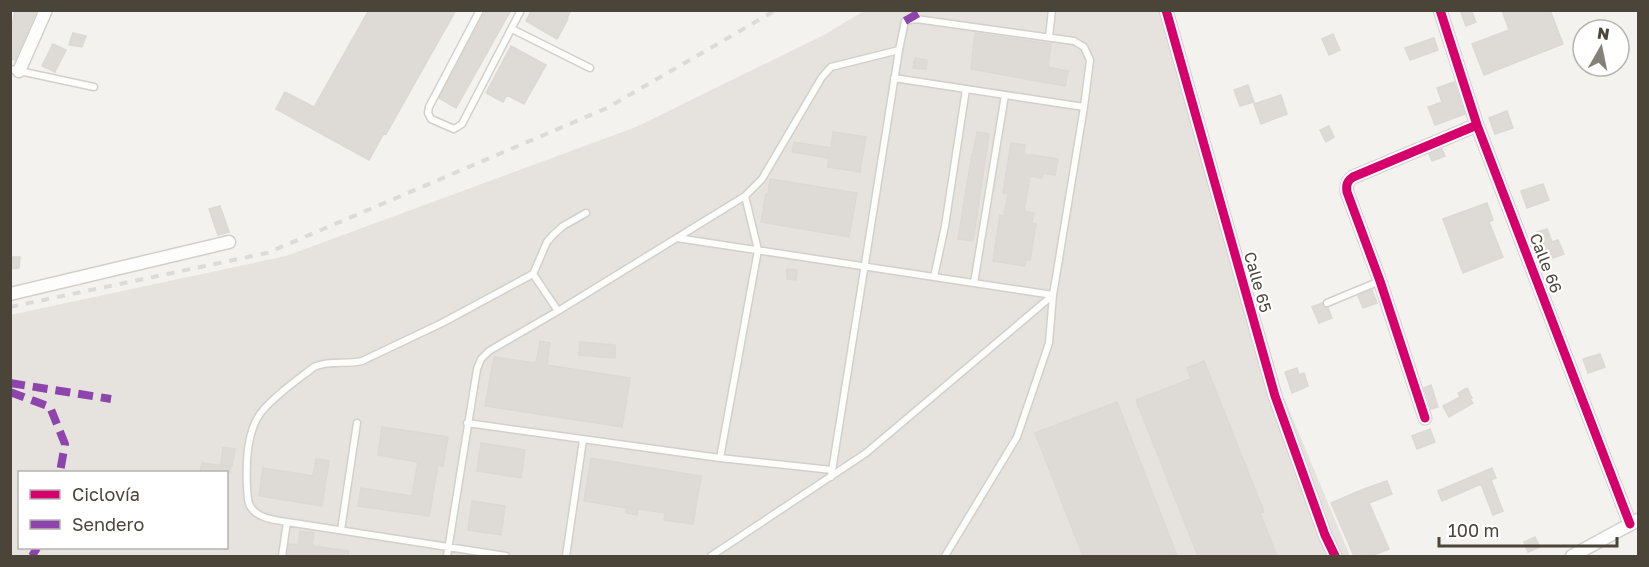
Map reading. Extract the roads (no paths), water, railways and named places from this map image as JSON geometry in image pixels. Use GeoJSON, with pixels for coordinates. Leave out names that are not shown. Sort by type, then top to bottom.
{"type":"FeatureCollection","features":[{"type":"Feature","properties":{"kind":"street"},"geometry":{"type":"LineString","coordinates":[[15,70],[46,10]]}},
{"type":"Feature","properties":{"kind":"street","name":"Calle 65"},"geometry":{"type":"LineString","coordinates":[[1166,10],[1275,396],[1325,536],[1335,556]]}},
{"type":"Feature","properties":{"kind":"street","name":"Calle 66"},"geometry":{"type":"LineString","coordinates":[[1440,10],[1477,124],[1634,522]]}},
{"type":"Feature","properties":{"kind":"street"},"geometry":{"type":"LineString","coordinates":[[1425,418],[1380,281],[1347,192],[1348,180],[1477,124]]}},
{"type":"Feature","properties":{"kind":"street"},"geometry":{"type":"LineString","coordinates":[[10,294],[229,242]]}},
{"type":"Feature","properties":{"kind":"street"},"geometry":{"type":"LineString","coordinates":[[1572,556],[1634,522]]}},
{"type":"Feature","properties":{"kind":"lane"},"geometry":{"type":"LineString","coordinates":[[480,10],[429,107],[430,118],[454,129],[462,124],[521,10]]}},
{"type":"Feature","properties":{"kind":"lane"},"geometry":{"type":"LineString","coordinates":[[1049,37],[1052,10]]}},
{"type":"Feature","properties":{"kind":"lane"},"geometry":{"type":"LineString","coordinates":[[831,474],[905,21],[916,19],[1074,41],[1084,47],[1090,60],[1053,295],[1049,343],[1017,437],[945,556]]}},
{"type":"Feature","properties":{"kind":"lane"},"geometry":{"type":"LineString","coordinates":[[512,28],[590,68]]}},
{"type":"Feature","properties":{"kind":"lane"},"geometry":{"type":"LineString","coordinates":[[447,556],[467,423],[481,359],[489,351],[745,196],[762,179],[822,77],[831,67],[899,50]]}},
{"type":"Feature","properties":{"kind":"lane"},"geometry":{"type":"LineString","coordinates":[[15,70],[94,87]]}},
{"type":"Feature","properties":{"kind":"lane"},"geometry":{"type":"LineString","coordinates":[[894,78],[1084,107]]}},
{"type":"Feature","properties":{"kind":"lane"},"geometry":{"type":"LineString","coordinates":[[934,277],[945,226],[966,89]]}},
{"type":"Feature","properties":{"kind":"lane"},"geometry":{"type":"LineString","coordinates":[[974,283],[1005,95]]}},
{"type":"Feature","properties":{"kind":"lane"},"geometry":{"type":"LineString","coordinates":[[720,458],[758,250],[745,196]]}},
{"type":"Feature","properties":{"kind":"lane"},"geometry":{"type":"LineString","coordinates":[[506,556],[263,517],[249,504],[246,463],[248,445],[256,421],[263,410],[314,367],[322,363],[362,362],[442,323],[533,274],[547,242],[553,235],[563,226],[586,213]]}},
{"type":"Feature","properties":{"kind":"lane"},"geometry":{"type":"LineString","coordinates":[[677,238],[1053,295]]}},
{"type":"Feature","properties":{"kind":"lane"},"geometry":{"type":"LineString","coordinates":[[533,274],[558,311]]}},
{"type":"Feature","properties":{"kind":"lane"},"geometry":{"type":"LineString","coordinates":[[1326,303],[1380,281]]}},
{"type":"Feature","properties":{"kind":"lane"},"geometry":{"type":"LineString","coordinates":[[711,556],[831,474],[866,453],[1053,295]]}},
{"type":"Feature","properties":{"kind":"lane"},"geometry":{"type":"LineString","coordinates":[[341,530],[357,423]]}},
{"type":"Feature","properties":{"kind":"lane"},"geometry":{"type":"LineString","coordinates":[[467,423],[831,474]]}},
{"type":"Feature","properties":{"kind":"lane"},"geometry":{"type":"LineString","coordinates":[[566,556],[584,440]]}},
{"type":"Feature","properties":{"kind":"lane"},"geometry":{"type":"LineString","coordinates":[[282,556],[287,522]]}},
{"type":"Feature","properties":{"kind":"railway"},"geometry":{"type":"LineString","coordinates":[[10,307],[267,253],[607,108],[776,10]]}}]}
